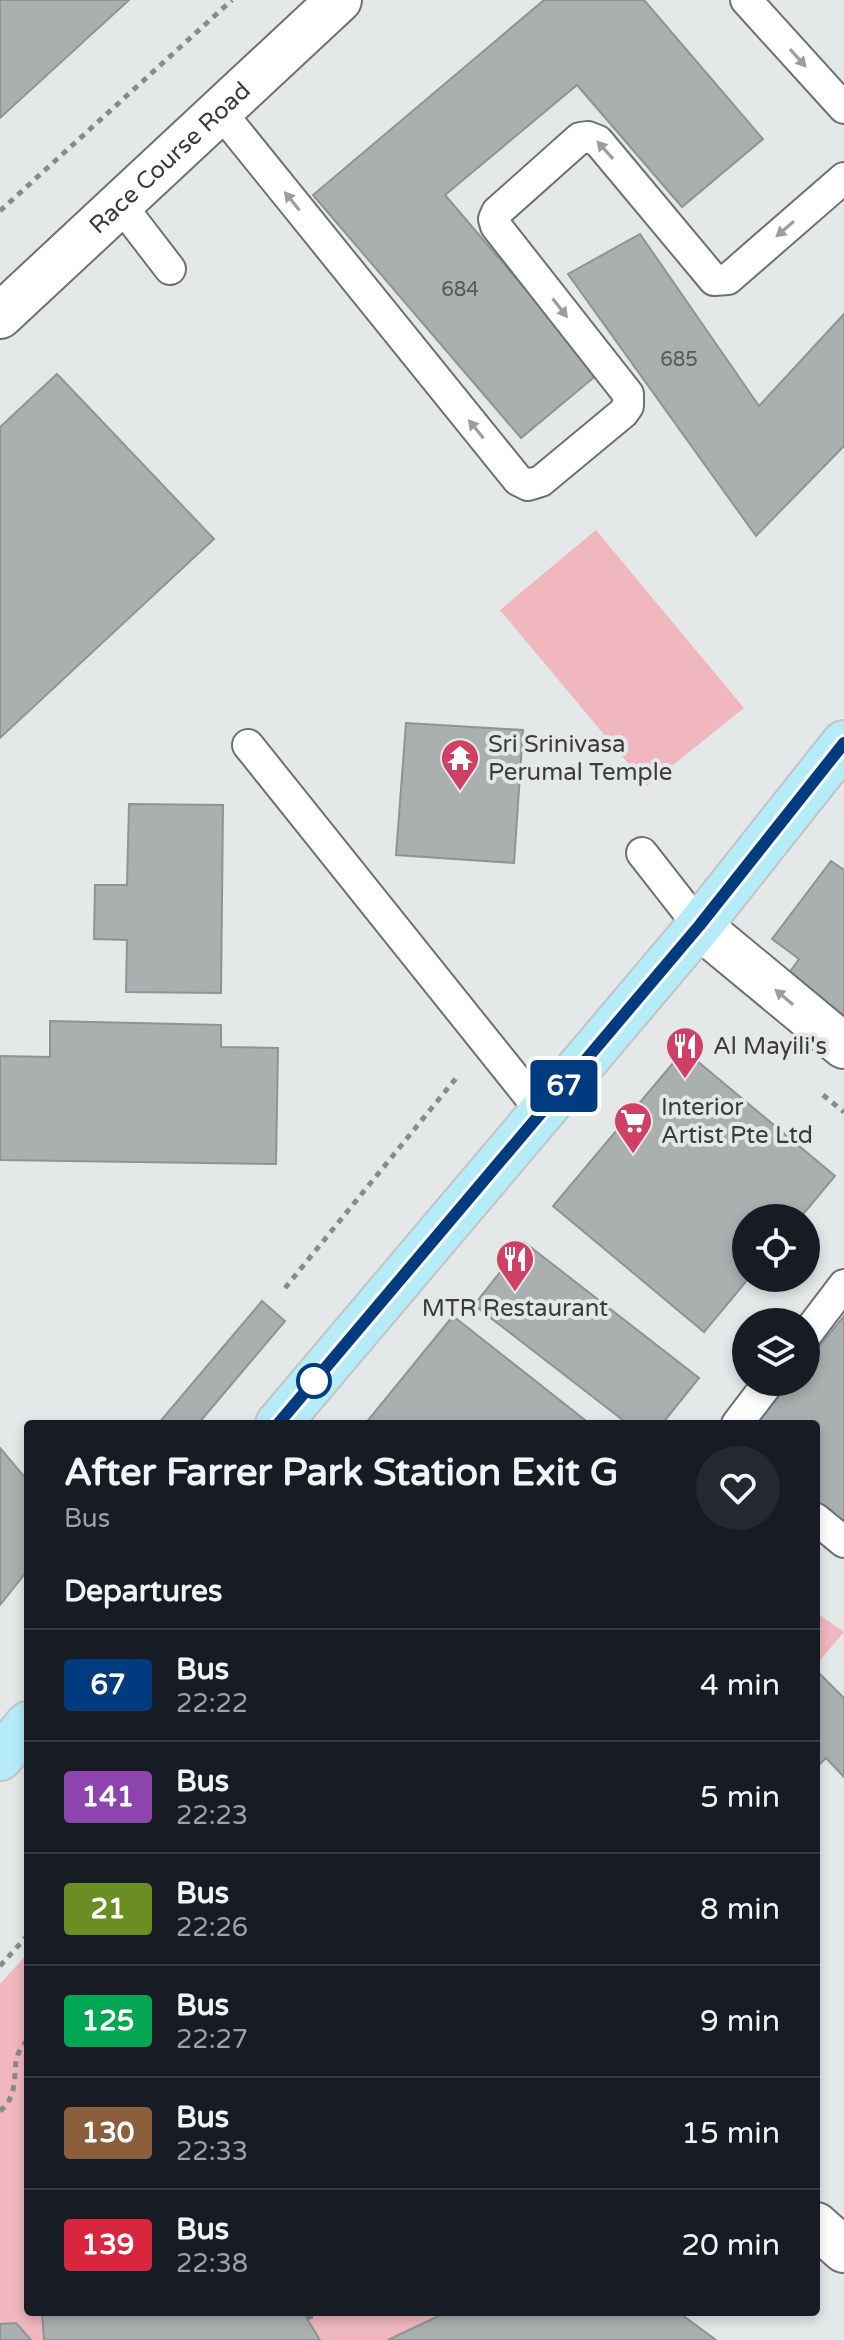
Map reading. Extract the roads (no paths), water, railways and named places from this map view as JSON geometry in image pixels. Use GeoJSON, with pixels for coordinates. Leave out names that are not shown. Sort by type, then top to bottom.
{"type":"FeatureCollection","features":[{"type":"Feature","properties":{"kind":"main road"},"geometry":{"type":"LineString","coordinates":[[281,1420],[699,926],[844,743]]}},
{"type":"Feature","properties":{"kind":"main road"},"geometry":{"type":"LineString","coordinates":[[0,1758],[24,1729]]}},
{"type":"Feature","properties":{"kind":"street","name":"Race Course Road"},"geometry":{"type":"LineString","coordinates":[[0,316],[339,0]]}},
{"type":"Feature","properties":{"kind":"street"},"geometry":{"type":"LineString","coordinates":[[699,926],[844,1046]]}},
{"type":"Feature","properties":{"kind":"street"},"geometry":{"type":"LineString","coordinates":[[820,2229],[844,2250]]}},
{"type":"Feature","properties":{"kind":"lane"},"geometry":{"type":"LineString","coordinates":[[753,2],[844,108]]}},
{"type":"Feature","properties":{"kind":"lane"},"geometry":{"type":"LineString","coordinates":[[219,110],[518,480],[528,485],[541,481],[623,413],[628,406],[628,394],[496,226],[494,219],[497,212],[580,138],[588,137],[598,141],[714,280],[720,281],[728,279],[844,178]]}},
{"type":"Feature","properties":{"kind":"lane"},"geometry":{"type":"LineString","coordinates":[[120,204],[170,269]]}},
{"type":"Feature","properties":{"kind":"lane"},"geometry":{"type":"LineString","coordinates":[[248,745],[542,1112]]}},
{"type":"Feature","properties":{"kind":"lane"},"geometry":{"type":"LineString","coordinates":[[642,853],[699,926]]}},
{"type":"Feature","properties":{"kind":"lane"},"geometry":{"type":"LineString","coordinates":[[820,1317],[844,1285]]}},
{"type":"Feature","properties":{"kind":"lane"},"geometry":{"type":"LineString","coordinates":[[740,1420],[758,1396]]}},
{"type":"Feature","properties":{"kind":"lane"},"geometry":{"type":"LineString","coordinates":[[820,1522],[844,1542]]}},
{"type":"Feature","properties":{"kind":"place","name":"Sri Srinivasa Perumal Temple"},"geometry":{"type":"Point","coordinates":[460,792]}},
{"type":"Feature","properties":{"kind":"place","name":"Al Mayili's"},"geometry":{"type":"Point","coordinates":[685,1080]}},
{"type":"Feature","properties":{"kind":"place","name":"Interior Artist Pte Ltd"},"geometry":{"type":"Point","coordinates":[633,1155]}},
{"type":"Feature","properties":{"kind":"place","name":"MTR Restaurant"},"geometry":{"type":"Point","coordinates":[515,1293]}}]}
